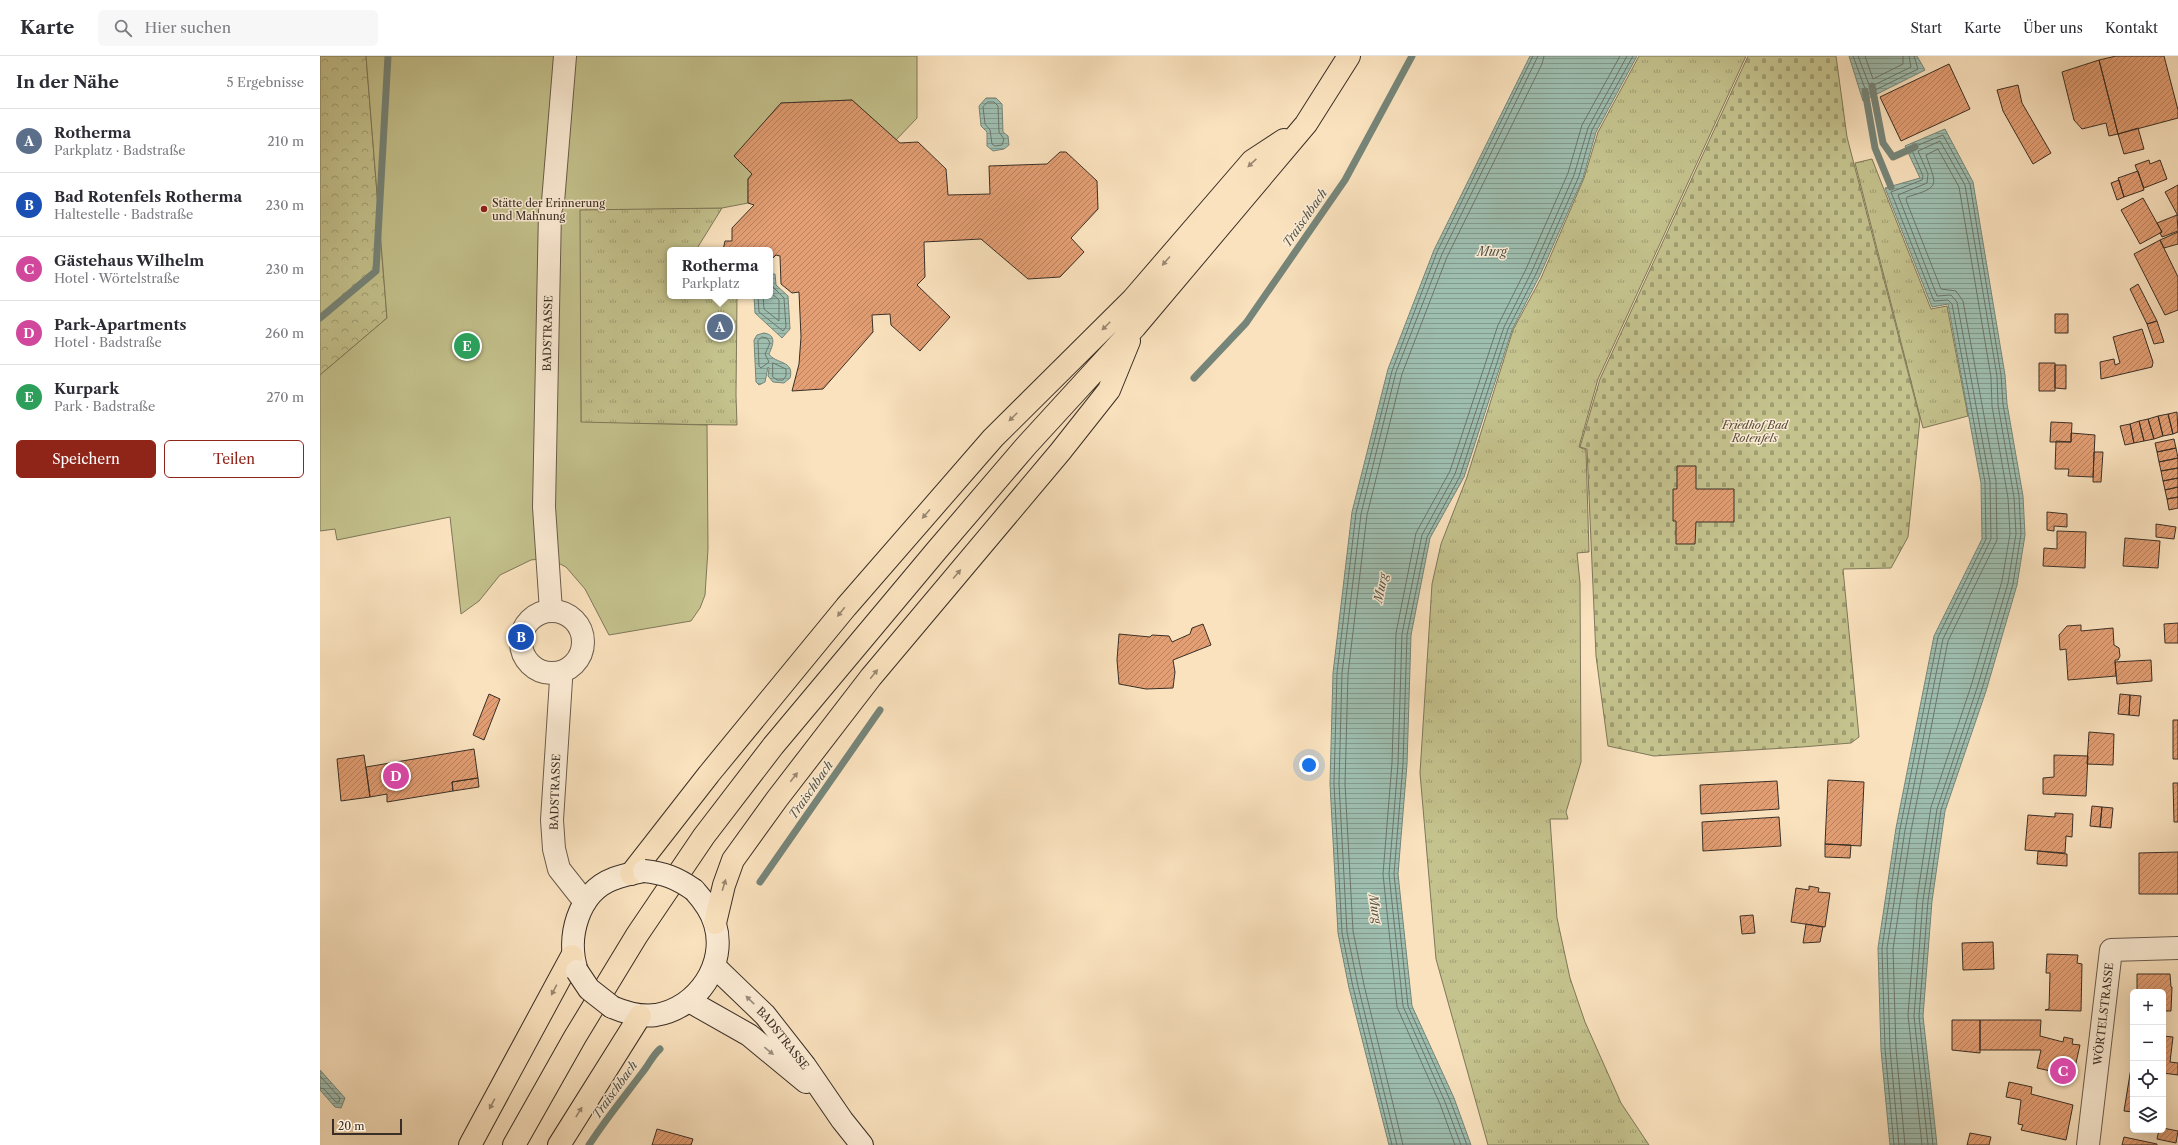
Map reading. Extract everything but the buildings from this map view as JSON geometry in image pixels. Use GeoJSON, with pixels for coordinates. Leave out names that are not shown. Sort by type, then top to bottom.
{"type":"FeatureCollection","features":[{"type":"Feature","properties":{"kind":"main road"},"geometry":{"type":"LineString","coordinates":[[514,1145],[575,1037],[637,935],[709,830],[773,746],[1026,446],[1135,327],[1306,124],[1348,56]]}},
{"type":"Feature","properties":{"kind":"main road"},"geometry":{"type":"LineString","coordinates":[[637,873],[709,774],[846,607],[993,438],[1133,299],[1252,161],[1306,124]]}},
{"type":"Feature","properties":{"kind":"main road"},"geometry":{"type":"LineString","coordinates":[[715,923],[724,885],[733,860],[777,799],[872,677],[1060,452],[1109,390],[1135,327]]}},
{"type":"Feature","properties":{"kind":"main road"},"geometry":{"type":"LineString","coordinates":[[470,1145],[575,963]]}},
{"type":"Feature","properties":{"kind":"main road"},"geometry":{"type":"LineString","coordinates":[[559,1145],[640,1016]]}},
{"type":"Feature","properties":{"kind":"street","name":"BADSTRASSE"},"geometry":{"type":"LineString","coordinates":[[551,611],[544,507],[545,390],[550,211],[553,202],[565,56]]}},
{"type":"Feature","properties":{"kind":"street"},"geometry":{"type":"LineString","coordinates":[[551,611],[561,613],[576,624],[583,641],[578,658],[566,670],[559,673],[549,674],[535,668],[524,657],[521,647],[521,636],[525,627],[532,619],[541,613],[551,611]]}},
{"type":"Feature","properties":{"kind":"street","name":"BADSTRASSE"},"geometry":{"type":"LineString","coordinates":[[559,673],[561,680],[552,820],[554,849],[559,869],[585,902]]}},
{"type":"Feature","properties":{"kind":"street"},"geometry":{"type":"LineString","coordinates":[[637,873],[662,873],[673,877],[694,890],[707,905],[715,923],[718,944],[714,966],[708,980],[689,1000],[672,1011],[656,1015],[640,1016],[612,1007],[589,989],[575,963],[574,931],[585,902],[603,885],[612,879],[637,873]]}},
{"type":"Feature","properties":{"kind":"street","name":"WÖRTELSTRASSE"},"geometry":{"type":"LineString","coordinates":[[2088,1145],[2111,950],[2178,948]]}},
{"type":"Feature","properties":{"kind":"street","name":"BADSTRASSE"},"geometry":{"type":"LineString","coordinates":[[714,966],[765,1015],[805,1066],[857,1143]]}},
{"type":"Feature","properties":{"kind":"street","name":"BADSTRASSE"},"geometry":{"type":"LineString","coordinates":[[689,1000],[749,1035],[798,1075],[842,1120]]}},
{"type":"Feature","properties":{"kind":"green space"},"geometry":{"type":"Polygon","coordinates":[[[320,56],[366,56],[387,318],[320,375],[320,56]]]}},
{"type":"Feature","properties":{"kind":"green space"},"geometry":{"type":"Polygon","coordinates":[[[366,56],[917,56],[917,118],[896,140],[852,100],[781,103],[734,156],[752,174],[748,179],[748,203],[722,208],[580,210],[581,422],[707,425],[708,549],[705,595],[700,608],[691,621],[609,635],[585,589],[566,567],[548,558],[531,560],[500,575],[479,601],[461,614],[450,517],[337,540],[335,529],[320,531],[320,375],[387,318],[366,56]]]}},
{"type":"Feature","properties":{"kind":"green space"},"geometry":{"type":"Polygon","coordinates":[[[1639,56],[1746,56],[1598,379],[1579,447],[1586,450],[1589,552],[1577,553],[1580,583],[1581,762],[1566,812],[1568,819],[1550,819],[1557,918],[1570,978],[1585,1022],[1621,1103],[1649,1145],[1488,1145],[1436,959],[1420,773],[1432,584],[1441,544],[1467,477],[1513,330],[1541,278],[1584,178],[1598,132],[1639,56]]]}},
{"type":"Feature","properties":{"kind":"green space","name":"Friedhof Bad Rotenfels"},"geometry":{"type":"Polygon","coordinates":[[[1748,56],[1836,56],[1847,137],[1920,419],[1908,537],[1891,568],[1843,569],[1859,737],[1851,743],[1654,756],[1608,746],[1596,656],[1587,449],[1580,447],[1600,379],[1748,56]]]}},
{"type":"Feature","properties":{"kind":"green space"},"geometry":{"type":"Polygon","coordinates":[[[1872,159],[1931,309],[1947,306],[1968,416],[1923,428],[1855,163],[1872,159]]]}},
{"type":"Feature","properties":{"kind":"green space"},"geometry":{"type":"Polygon","coordinates":[[[722,208],[698,247],[667,247],[667,299],[737,299],[737,425],[581,423],[579,209],[722,208]]]}},
{"type":"Feature","properties":{"kind":"water","name":"Murg"},"geometry":{"type":"Polygon","coordinates":[[[1530,56],[1637,56],[1596,132],[1583,178],[1540,275],[1512,330],[1464,477],[1430,538],[1411,635],[1407,764],[1398,874],[1412,1006],[1454,1098],[1471,1145],[1389,1145],[1349,988],[1338,933],[1330,784],[1333,673],[1352,512],[1388,369],[1434,250],[1530,56]]]}},
{"type":"Feature","properties":{"kind":"water"},"geometry":{"type":"Polygon","coordinates":[[[1849,56],[1917,56],[1925,70],[1863,101],[1849,56]]]}},
{"type":"Feature","properties":{"kind":"water"},"geometry":{"type":"Polygon","coordinates":[[[986,98],[996,98],[1002,104],[1003,132],[1008,136],[1009,145],[1004,149],[993,151],[987,146],[987,132],[981,126],[979,106],[986,98]]]}},
{"type":"Feature","properties":{"kind":"water"},"geometry":{"type":"Polygon","coordinates":[[[1945,129],[1973,182],[2005,375],[2007,404],[2023,496],[2025,535],[2017,585],[1986,691],[1945,811],[1932,901],[1923,1016],[1937,1145],[1890,1145],[1881,1050],[1878,948],[1896,828],[1934,636],[1982,539],[1981,483],[1948,304],[1932,307],[1885,188],[1920,178],[1905,146],[1945,129]]]}},
{"type":"Feature","properties":{"kind":"water"},"geometry":{"type":"Polygon","coordinates":[[[773,274],[775,274],[776,285],[788,296],[790,329],[782,338],[755,313],[754,299],[773,299],[773,274]]]}},
{"type":"Feature","properties":{"kind":"water"},"geometry":{"type":"Polygon","coordinates":[[[764,333],[771,336],[773,341],[769,354],[790,368],[790,378],[784,383],[773,382],[768,376],[768,367],[765,382],[759,385],[756,382],[754,340],[757,335],[764,333]]]}},
{"type":"Feature","properties":{"kind":"water"},"geometry":{"type":"Polygon","coordinates":[[[320,1070],[345,1098],[341,1108],[335,1107],[320,1090],[320,1070]]]}},
{"type":"Feature","properties":{"kind":"waterway"},"geometry":{"type":"LineString","coordinates":[[320,318],[376,271],[388,56]]}},
{"type":"Feature","properties":{"kind":"waterway","name":"Traischbach"},"geometry":{"type":"LineString","coordinates":[[1194,378],[1246,323],[1345,180],[1412,56]]}},
{"type":"Feature","properties":{"kind":"waterway"},"geometry":{"type":"LineString","coordinates":[[1872,86],[1883,143],[1893,157],[1915,147]]}},
{"type":"Feature","properties":{"kind":"waterway"},"geometry":{"type":"LineString","coordinates":[[1865,91],[1875,148],[1891,187]]}},
{"type":"Feature","properties":{"kind":"waterway","name":"Traischbach"},"geometry":{"type":"LineString","coordinates":[[760,882],[880,710]]}},
{"type":"Feature","properties":{"kind":"waterway","name":"Traischbach"},"geometry":{"type":"LineString","coordinates":[[589,1145],[660,1049]]}},
{"type":"Feature","properties":{"kind":"place","name":"Stätte der Erinnerung und Mahnung"},"geometry":{"type":"Point","coordinates":[484,209]}},
{"type":"Feature","properties":{"kind":"place","name":"Rotherma"},"geometry":{"type":"Point","coordinates":[720,327]}},
{"type":"Feature","properties":{"kind":"place","name":"Kurpark"},"geometry":{"type":"Point","coordinates":[467,346]}},
{"type":"Feature","properties":{"kind":"place","name":"Bad Rotenfels Rotherma"},"geometry":{"type":"Point","coordinates":[521,637]}},
{"type":"Feature","properties":{"kind":"place","name":"Park-Apartments"},"geometry":{"type":"Point","coordinates":[396,776]}},
{"type":"Feature","properties":{"kind":"place","name":"Gästehaus Wilhelm"},"geometry":{"type":"Point","coordinates":[2063,1071]}}]}
